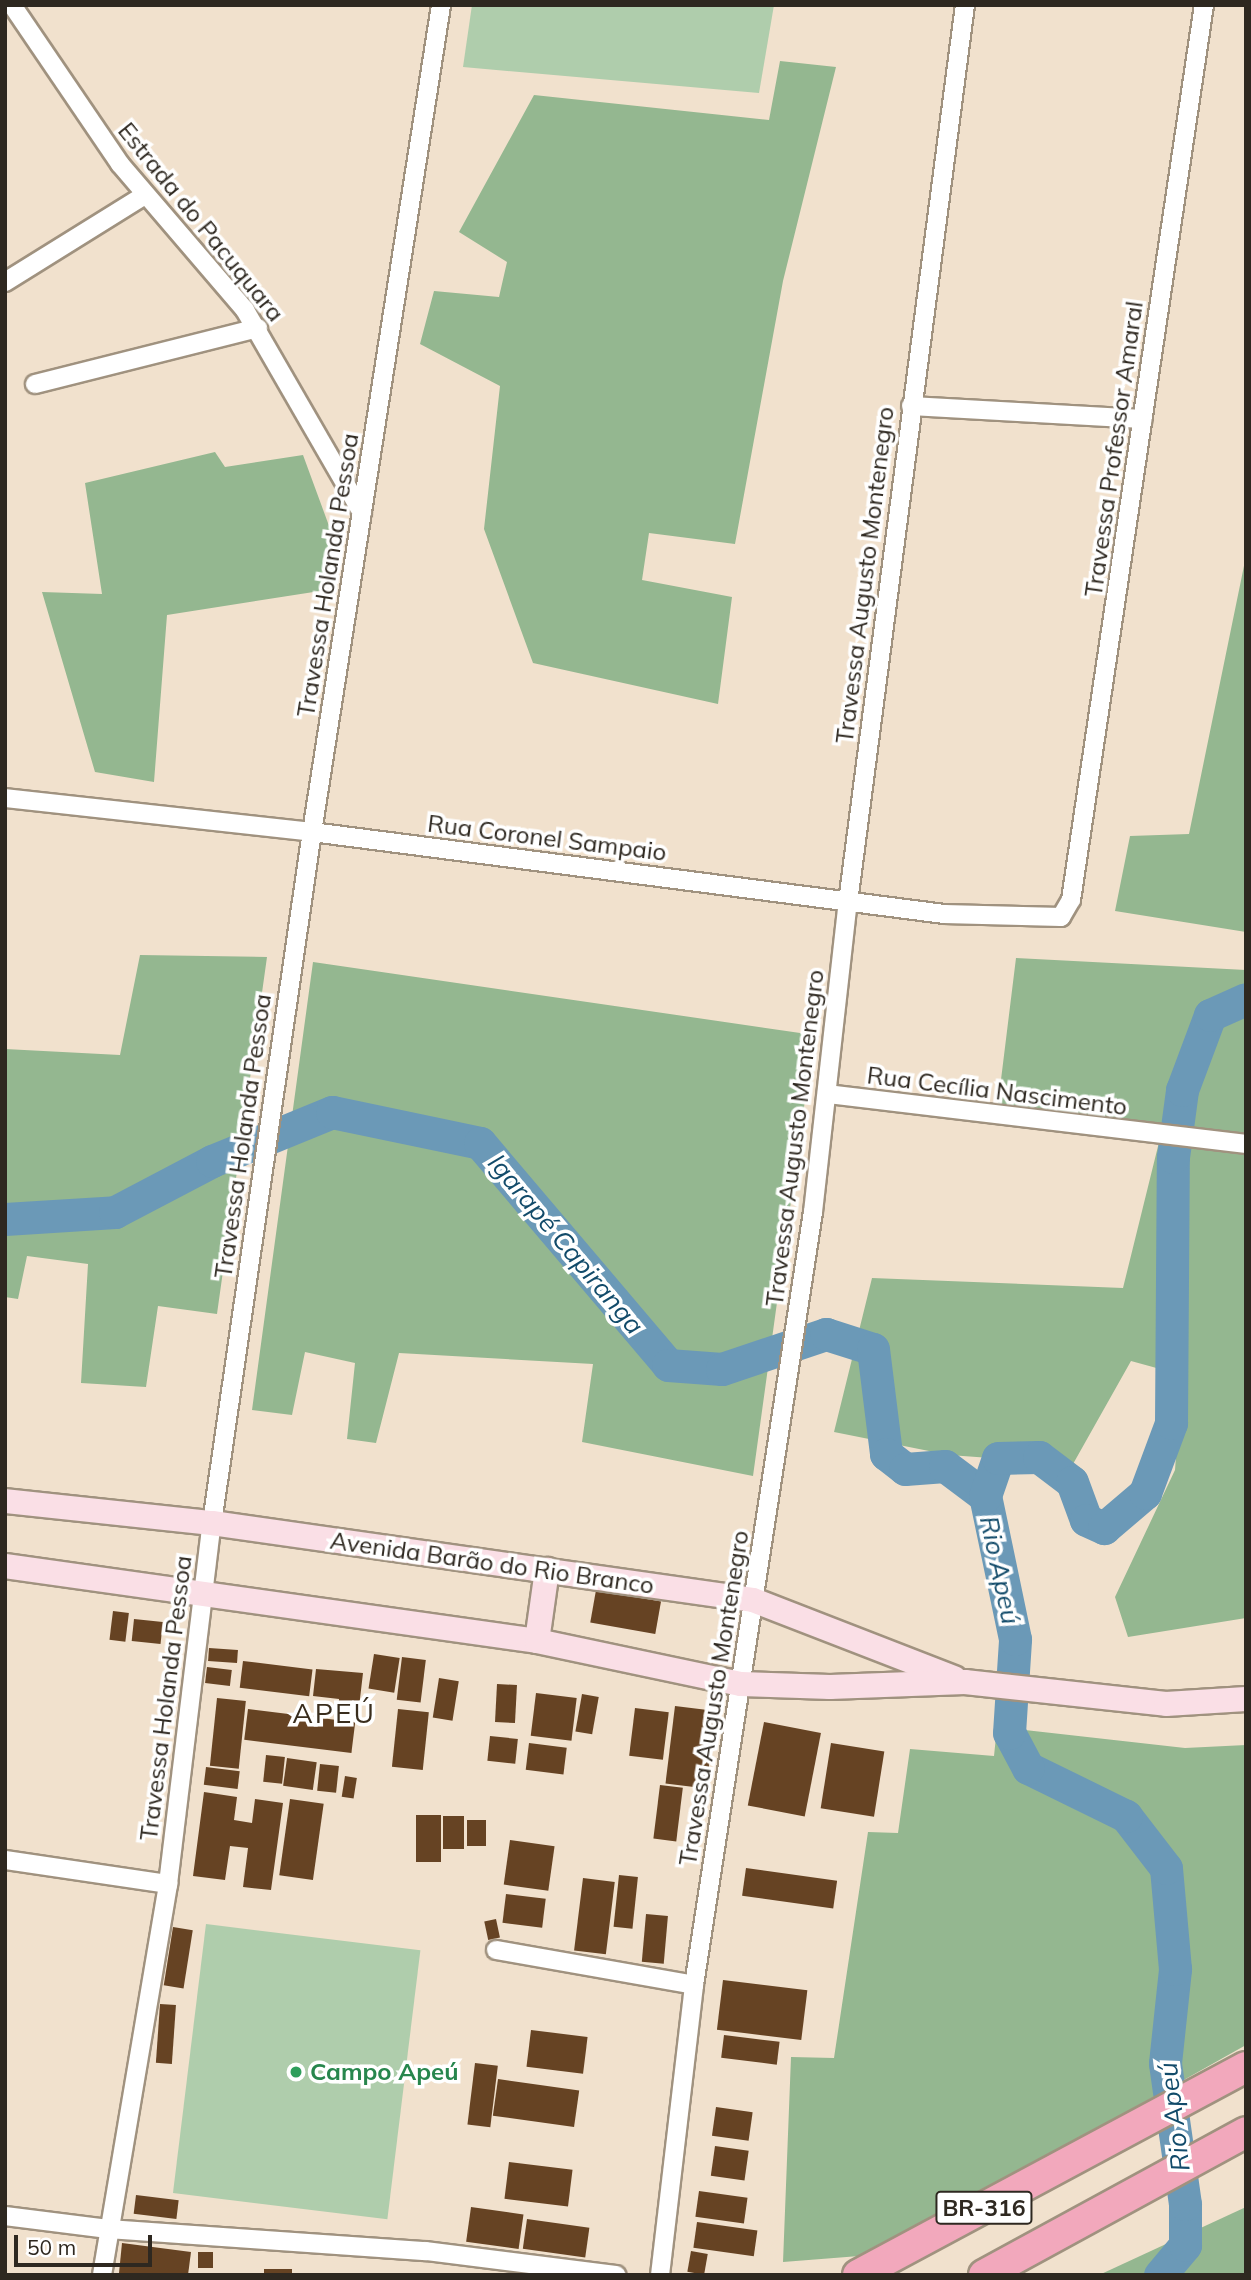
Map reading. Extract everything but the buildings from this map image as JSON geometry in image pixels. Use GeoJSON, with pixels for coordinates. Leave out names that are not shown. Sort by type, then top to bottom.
{"type":"FeatureCollection","features":[{"type":"Feature","properties":{"kind":"highway","name":"BR-316"},"geometry":{"type":"LineString","coordinates":[[858,2275],[1246,2067]]}},
{"type":"Feature","properties":{"kind":"highway","name":"BR-316"},"geometry":{"type":"LineString","coordinates":[[984,2275],[1234,2139]]}},
{"type":"Feature","properties":{"kind":"main road","name":"Avenida Barão do Rio Branco"},"geometry":{"type":"LineString","coordinates":[[5,1501],[212,1523],[753,1601],[975,1683]]}},
{"type":"Feature","properties":{"kind":"main road","name":"Avenida Barão do Rio Branco"},"geometry":{"type":"LineString","coordinates":[[5,1566],[537,1641],[741,1684],[830,1687],[975,1683],[1167,1704],[1246,1699]]}},
{"type":"Feature","properties":{"kind":"main road"},"geometry":{"type":"LineString","coordinates":[[537,1641],[547,1570]]}},
{"type":"Feature","properties":{"kind":"street","name":"Estrada do Pacuquara"},"geometry":{"type":"LineString","coordinates":[[12,5],[145,195],[258,328],[362,513]]}},
{"type":"Feature","properties":{"kind":"street","name":"Travessa Holanda Pessoa"},"geometry":{"type":"LineString","coordinates":[[102,2275],[168,1884],[212,1523],[312,832],[441,5]]}},
{"type":"Feature","properties":{"kind":"street","name":"Travessa Augusto Montenegro"},"geometry":{"type":"LineString","coordinates":[[660,2275],[694,1985],[798,1312],[911,406],[965,5]]}},
{"type":"Feature","properties":{"kind":"street","name":"Travessa Professor Amaral"},"geometry":{"type":"LineString","coordinates":[[1071,900],[1204,5]]}},
{"type":"Feature","properties":{"kind":"street"},"geometry":{"type":"LineString","coordinates":[[5,282],[145,195]]}},
{"type":"Feature","properties":{"kind":"street"},"geometry":{"type":"LineString","coordinates":[[35,384],[258,328]]}},
{"type":"Feature","properties":{"kind":"street"},"geometry":{"type":"LineString","coordinates":[[911,406],[1143,419]]}},
{"type":"Feature","properties":{"kind":"street","name":"Rua Coronel Sampaio"},"geometry":{"type":"LineString","coordinates":[[5,798],[312,832],[848,902],[1051,919],[1067,912],[1071,900]]}},
{"type":"Feature","properties":{"kind":"street","name":"Rua Cecília Nascimento"},"geometry":{"type":"LineString","coordinates":[[827,1094],[1197,1142],[1246,1144]]}},
{"type":"Feature","properties":{"kind":"street"},"geometry":{"type":"LineString","coordinates":[[5,1860],[168,1884]]}},
{"type":"Feature","properties":{"kind":"street"},"geometry":{"type":"LineString","coordinates":[[496,1950],[694,1985]]}},
{"type":"Feature","properties":{"kind":"street"},"geometry":{"type":"LineString","coordinates":[[5,2216],[108,2229],[426,2252],[616,2275]]}},
{"type":"Feature","properties":{"kind":"green space"},"geometry":{"type":"Polygon","coordinates":[[[472,5],[774,5],[759,93],[463,67],[472,5]]]}},
{"type":"Feature","properties":{"kind":"green space"},"geometry":{"type":"Polygon","coordinates":[[[780,61],[836,67],[783,281],[735,544],[649,533],[642,580],[732,597],[718,704],[533,663],[484,529],[500,386],[420,344],[434,291],[499,297],[507,262],[459,232],[534,95],[769,120],[780,61]]]}},
{"type":"Feature","properties":{"kind":"green space"},"geometry":{"type":"Polygon","coordinates":[[[215,452],[225,467],[303,455],[332,534],[320,591],[167,615],[154,782],[95,772],[42,592],[102,594],[85,483],[215,452]]]}},
{"type":"Feature","properties":{"kind":"green space"},"geometry":{"type":"Polygon","coordinates":[[[1246,556],[1246,932],[1115,911],[1130,836],[1189,834],[1246,556]]]}},
{"type":"Feature","properties":{"kind":"green space"},"geometry":{"type":"Polygon","coordinates":[[[140,955],[267,957],[217,1314],[158,1306],[146,1387],[81,1383],[88,1264],[27,1256],[18,1299],[5,1297],[5,1049],[120,1055],[140,955]]]}},
{"type":"Feature","properties":{"kind":"green space"},"geometry":{"type":"Polygon","coordinates":[[[1016,958],[1246,970],[1246,1618],[1128,1637],[1115,1597],[1175,1470],[1182,1375],[1131,1361],[1073,1464],[949,1455],[834,1432],[872,1278],[1123,1288],[1163,1126],[998,1104],[1016,958]]]}},
{"type":"Feature","properties":{"kind":"green space"},"geometry":{"type":"Polygon","coordinates":[[[313,962],[814,1035],[753,1476],[582,1442],[593,1364],[399,1353],[376,1443],[347,1439],[355,1363],[305,1352],[292,1415],[252,1410],[313,962]]]}},
{"type":"Feature","properties":{"kind":"green space"},"geometry":{"type":"Polygon","coordinates":[[[997,1727],[1185,1748],[1246,1745],[1246,2045],[872,2255],[783,2262],[791,2057],[834,2058],[868,1832],[898,1833],[910,1749],[994,1756],[997,1727]]]}},
{"type":"Feature","properties":{"kind":"green space","name":"Campo Apeú"},"geometry":{"type":"Polygon","coordinates":[[[206,1924],[420,1950],[387,2219],[173,2193],[206,1924]]]}},
{"type":"Feature","properties":{"kind":"green space"},"geometry":{"type":"Polygon","coordinates":[[[1246,2207],[1246,2275],[1099,2275],[1246,2207]]]}},
{"type":"Feature","properties":{"kind":"waterway","name":"Rio Apeú"},"geometry":{"type":"LineString","coordinates":[[1160,2275],[1185,2245],[1185,2204],[1165,2063],[1175,1969],[1166,1868],[1126,1816],[1028,1768],[1009,1733],[1015,1639],[985,1496],[998,1458],[1039,1457],[1072,1482],[1086,1520],[1104,1528],[1145,1493],[1171,1423],[1173,1157],[1182,1090],[1210,1015],[1246,999]]}},
{"type":"Feature","properties":{"kind":"waterway","name":"Igarapé Capiranga"},"geometry":{"type":"LineString","coordinates":[[5,1219],[115,1212],[212,1161],[332,1112],[480,1143],[668,1365],[722,1369],[826,1334],[873,1349],[886,1454],[905,1469],[945,1466],[985,1496]]}},
{"type":"Feature","properties":{"kind":"place","name":"Campo Apeú"},"geometry":{"type":"Point","coordinates":[296,2072]}},
{"type":"Feature","properties":{"kind":"district","name":"APEÚ"},"geometry":{"type":"Point","coordinates":[334,1713]}}]}
